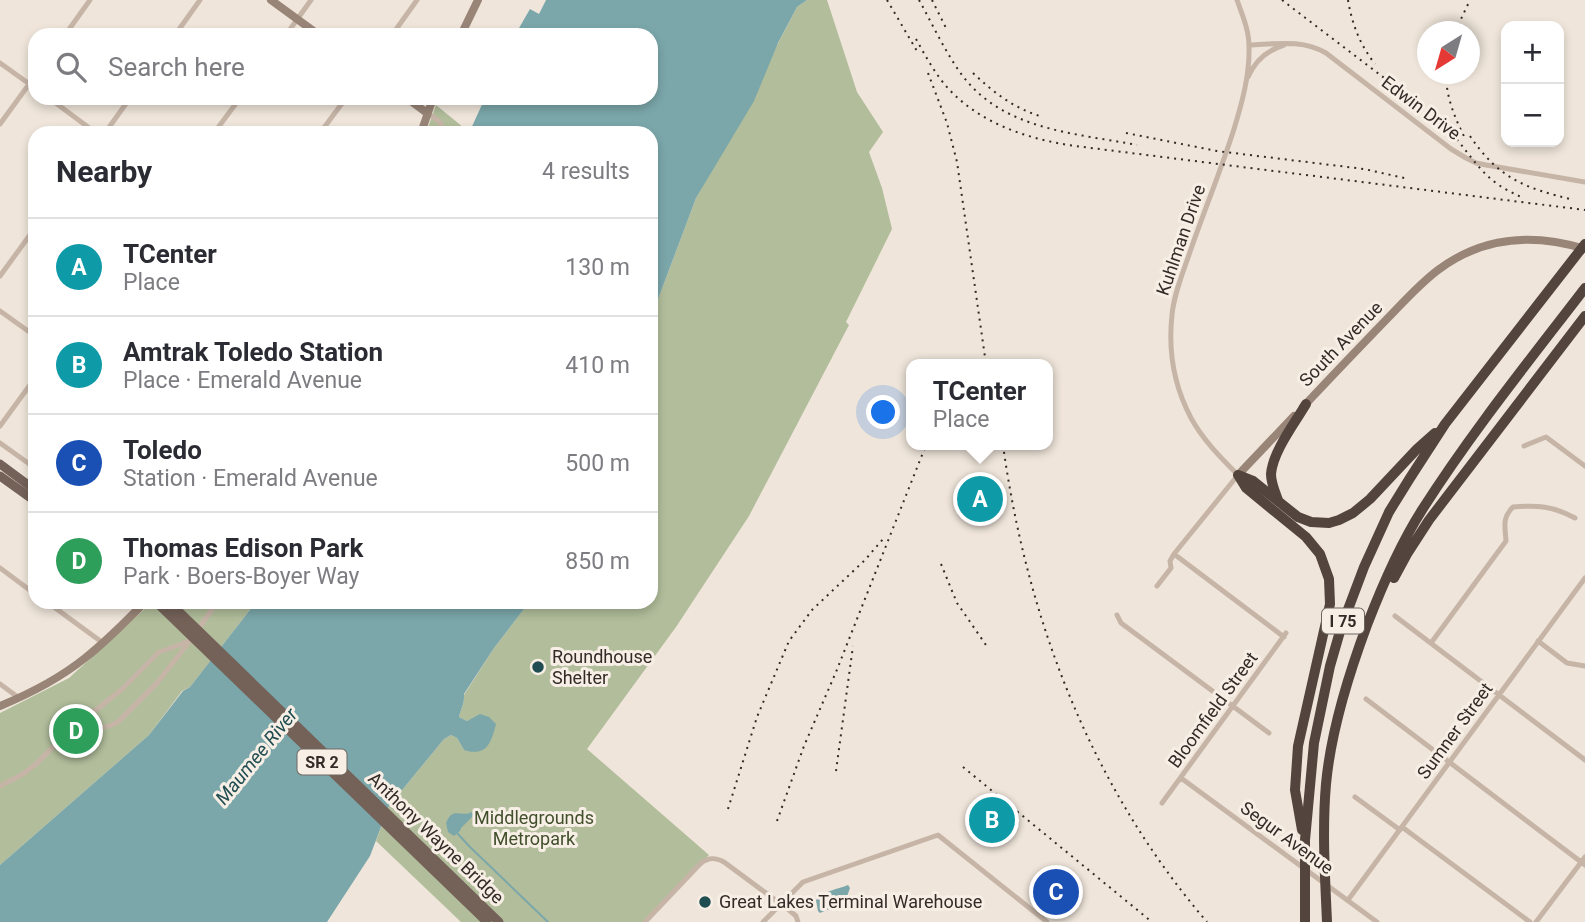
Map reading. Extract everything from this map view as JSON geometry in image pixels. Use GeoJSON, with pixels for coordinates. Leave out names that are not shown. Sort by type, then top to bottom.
{"type":"FeatureCollection","features":[{"type":"Feature","properties":{"kind":"highway","name":"I 75"},"geometry":{"type":"LineString","coordinates":[[1305,922],[1304,840],[1314,743],[1330,666],[1364,567],[1389,512],[1445,424],[1585,247]]}},
{"type":"Feature","properties":{"kind":"highway","name":"I 75"},"geometry":{"type":"LineString","coordinates":[[1327,922],[1326,785],[1347,684],[1387,576],[1421,511],[1472,437],[1585,288]]}},
{"type":"Feature","properties":{"kind":"highway"},"geometry":{"type":"LineString","coordinates":[[1356,656],[1387,590],[1429,520],[1585,316]]}},
{"type":"Feature","properties":{"kind":"highway"},"geometry":{"type":"LineString","coordinates":[[1280,503],[1273,489],[1273,461],[1306,404]]}},
{"type":"Feature","properties":{"kind":"highway"},"geometry":{"type":"LineString","coordinates":[[1238,475],[1253,481],[1298,517],[1321,523],[1339,520],[1370,499],[1417,449],[1445,424]]}},
{"type":"Feature","properties":{"kind":"highway"},"geometry":{"type":"LineString","coordinates":[[1238,475],[1247,488],[1306,537],[1320,554],[1329,579],[1330,604],[1298,746],[1295,790],[1304,840]]}},
{"type":"Feature","properties":{"kind":"main road"},"geometry":{"type":"LineString","coordinates":[[0,464],[28,485]]}},
{"type":"Feature","properties":{"kind":"main road"},"geometry":{"type":"LineString","coordinates":[[0,476],[28,496]]}},
{"type":"Feature","properties":{"kind":"main road","name":"Anthony Wayne Bridge"},"geometry":{"type":"LineString","coordinates":[[163,609],[488,922]]}},
{"type":"Feature","properties":{"kind":"main road","name":"Anthony Wayne Bridge"},"geometry":{"type":"LineString","coordinates":[[176,609],[499,922]]}},
{"type":"Feature","properties":{"kind":"street"},"geometry":{"type":"LineString","coordinates":[[70,28],[90,0]]}},
{"type":"Feature","properties":{"kind":"street"},"geometry":{"type":"LineString","coordinates":[[180,28],[200,0]]}},
{"type":"Feature","properties":{"kind":"street"},"geometry":{"type":"LineString","coordinates":[[271,0],[309,28]]}},
{"type":"Feature","properties":{"kind":"street"},"geometry":{"type":"LineString","coordinates":[[291,28],[311,0]]}},
{"type":"Feature","properties":{"kind":"street"},"geometry":{"type":"LineString","coordinates":[[397,28],[417,0]]}},
{"type":"Feature","properties":{"kind":"street"},"geometry":{"type":"LineString","coordinates":[[464,28],[478,0]]}},
{"type":"Feature","properties":{"kind":"street","name":"Kuhlman Drive"},"geometry":{"type":"LineString","coordinates":[[1237,0],[1244,18],[1249,45],[1245,83],[1237,119],[1175,298],[1172,316],[1172,366],[1195,423],[1215,452],[1238,475]]}},
{"type":"Feature","properties":{"kind":"street"},"geometry":{"type":"LineString","coordinates":[[1245,83],[1251,70],[1264,55],[1292,43]]}},
{"type":"Feature","properties":{"kind":"street","name":"Edwin Drive"},"geometry":{"type":"LineString","coordinates":[[1249,45],[1292,43],[1315,47],[1466,158],[1486,165],[1585,182]]}},
{"type":"Feature","properties":{"kind":"street"},"geometry":{"type":"LineString","coordinates":[[0,63],[28,83]]}},
{"type":"Feature","properties":{"kind":"street"},"geometry":{"type":"LineString","coordinates":[[0,124],[28,91]]}},
{"type":"Feature","properties":{"kind":"street"},"geometry":{"type":"LineString","coordinates":[[58,105],[87,126]]}},
{"type":"Feature","properties":{"kind":"street"},"geometry":{"type":"LineString","coordinates":[[110,126],[125,105]]}},
{"type":"Feature","properties":{"kind":"street"},"geometry":{"type":"LineString","coordinates":[[219,126],[235,105]]}},
{"type":"Feature","properties":{"kind":"street"},"geometry":{"type":"LineString","coordinates":[[325,126],[341,105]]}},
{"type":"Feature","properties":{"kind":"street"},"geometry":{"type":"LineString","coordinates":[[416,105],[442,126]]}},
{"type":"Feature","properties":{"kind":"street"},"geometry":{"type":"LineString","coordinates":[[423,126],[430,105]]}},
{"type":"Feature","properties":{"kind":"street"},"geometry":{"type":"LineString","coordinates":[[0,276],[28,238]]}},
{"type":"Feature","properties":{"kind":"street","name":"South Avenue"},"geometry":{"type":"LineString","coordinates":[[1157,586],[1171,568],[1170,561],[1174,554],[1238,475],[1423,282],[1453,260],[1492,244],[1522,239],[1548,240],[1585,247]]}},
{"type":"Feature","properties":{"kind":"street"},"geometry":{"type":"LineString","coordinates":[[0,311],[28,331]]}},
{"type":"Feature","properties":{"kind":"street"},"geometry":{"type":"LineString","coordinates":[[0,426],[28,388]]}},
{"type":"Feature","properties":{"kind":"street"},"geometry":{"type":"LineString","coordinates":[[1524,446],[1546,437],[1585,466]]}},
{"type":"Feature","properties":{"kind":"street"},"geometry":{"type":"LineString","coordinates":[[0,443],[28,463]]}},
{"type":"Feature","properties":{"kind":"street"},"geometry":{"type":"LineString","coordinates":[[1431,643],[1506,541],[1504,520],[1513,507],[1542,505],[1575,518]]}},
{"type":"Feature","properties":{"kind":"street","name":"Bloomfield Street"},"geometry":{"type":"LineString","coordinates":[[1162,803],[1285,635],[1174,554]]}},
{"type":"Feature","properties":{"kind":"street"},"geometry":{"type":"LineString","coordinates":[[0,568],[28,589]]}},
{"type":"Feature","properties":{"kind":"street","name":"Sumner Street"},"geometry":{"type":"LineString","coordinates":[[1348,900],[1585,578]]}},
{"type":"Feature","properties":{"kind":"street"},"geometry":{"type":"LineString","coordinates":[[57,609],[103,643]]}},
{"type":"Feature","properties":{"kind":"street"},"geometry":{"type":"LineString","coordinates":[[0,706],[19,698],[84,659],[138,609]]}},
{"type":"Feature","properties":{"kind":"street"},"geometry":{"type":"LineString","coordinates":[[74,728],[106,728],[119,721],[158,683],[212,609]]}},
{"type":"Feature","properties":{"kind":"street"},"geometry":{"type":"LineString","coordinates":[[1117,615],[1121,624],[1269,733]]}},
{"type":"Feature","properties":{"kind":"street"},"geometry":{"type":"LineString","coordinates":[[1395,616],[1585,760]]}},
{"type":"Feature","properties":{"kind":"street"},"geometry":{"type":"LineString","coordinates":[[0,786],[29,770],[74,728],[121,690],[159,652],[189,641],[194,636]]}},
{"type":"Feature","properties":{"kind":"street"},"geometry":{"type":"LineString","coordinates":[[1538,641],[1567,663],[1585,666]]}},
{"type":"Feature","properties":{"kind":"street"},"geometry":{"type":"LineString","coordinates":[[0,684],[19,698]]}},
{"type":"Feature","properties":{"kind":"street"},"geometry":{"type":"LineString","coordinates":[[1366,699],[1584,861],[1536,922]]}},
{"type":"Feature","properties":{"kind":"street","name":"Segur Avenue"},"geometry":{"type":"LineString","coordinates":[[1181,778],[1377,922]]}},
{"type":"Feature","properties":{"kind":"street"},"geometry":{"type":"LineString","coordinates":[[1355,797],[1531,922]]}},
{"type":"Feature","properties":{"kind":"street"},"geometry":{"type":"LineString","coordinates":[[763,922],[803,882],[811,878],[938,835],[1047,922]]}},
{"type":"Feature","properties":{"kind":"street"},"geometry":{"type":"LineString","coordinates":[[645,922],[700,864],[709,858],[724,862],[796,916],[798,922]]}},
{"type":"Feature","properties":{"kind":"green space","name":"Middlegrounds Metropark"},"geometry":{"type":"Polygon","coordinates":[[[807,0],[827,0],[857,92],[883,132],[869,152],[882,188],[892,229],[846,322],[849,325],[749,516],[676,627],[587,749],[709,855],[646,922],[461,922],[376,841],[389,806],[444,739],[451,735],[457,738],[464,750],[474,718],[467,721],[459,717],[464,695],[494,648],[524,609],[658,609],[658,299],[696,198],[797,7],[807,0]]]}},
{"type":"Feature","properties":{"kind":"green space"},"geometry":{"type":"Polygon","coordinates":[[[436,105],[462,126],[428,126],[436,105]]]}},
{"type":"Feature","properties":{"kind":"green space"},"geometry":{"type":"Polygon","coordinates":[[[144,609],[251,609],[149,735],[0,865],[0,713],[69,678],[144,609]]]}},
{"type":"Feature","properties":{"kind":"water"},"geometry":{"type":"Polygon","coordinates":[[[546,0],[807,0],[797,7],[778,43],[754,101],[696,198],[658,299],[658,126],[472,126],[482,105],[658,105],[658,28],[519,28],[530,9],[539,14],[546,0]]]}},
{"type":"Feature","properties":{"kind":"water","name":"Maumee River"},"geometry":{"type":"Polygon","coordinates":[[[251,609],[524,609],[464,694],[459,717],[467,721],[480,714],[489,717],[496,724],[487,747],[472,752],[464,750],[457,738],[451,735],[444,739],[389,806],[370,856],[327,922],[0,922],[0,865],[149,735],[183,691],[190,687],[251,609]]]}},
{"type":"Feature","properties":{"kind":"water"},"geometry":{"type":"Polygon","coordinates":[[[472,812],[474,815],[454,836],[448,832],[446,823],[451,815],[472,812]]]}},
{"type":"Feature","properties":{"kind":"water"},"geometry":{"type":"Polygon","coordinates":[[[848,885],[850,888],[842,903],[820,913],[818,911],[816,900],[819,897],[848,885]]]}},
{"type":"Feature","properties":{"kind":"waterway"},"geometry":{"type":"LineString","coordinates":[[457,833],[548,922]]}},
{"type":"Feature","properties":{"kind":"railway"},"geometry":{"type":"LineString","coordinates":[[887,0],[917,51]]}},
{"type":"Feature","properties":{"kind":"railway"},"geometry":{"type":"LineString","coordinates":[[919,0],[962,75],[979,93],[998,107],[1041,126],[1137,145]]}},
{"type":"Feature","properties":{"kind":"railway"},"geometry":{"type":"LineString","coordinates":[[932,0],[946,28]]}},
{"type":"Feature","properties":{"kind":"railway"},"geometry":{"type":"LineString","coordinates":[[1282,0],[1438,119],[1488,176],[1521,197]]}},
{"type":"Feature","properties":{"kind":"railway"},"geometry":{"type":"LineString","coordinates":[[1348,0],[1357,34],[1375,64]]}},
{"type":"Feature","properties":{"kind":"railway"},"geometry":{"type":"LineString","coordinates":[[1460,21],[1470,0]]}},
{"type":"Feature","properties":{"kind":"railway"},"geometry":{"type":"LineString","coordinates":[[916,39],[938,75],[960,100],[991,121],[1045,140],[1585,210]]}},
{"type":"Feature","properties":{"kind":"railway"},"geometry":{"type":"LineString","coordinates":[[928,73],[947,123],[957,162],[985,359]]}},
{"type":"Feature","properties":{"kind":"railway"},"geometry":{"type":"LineString","coordinates":[[973,73],[1005,100],[1043,117]]}},
{"type":"Feature","properties":{"kind":"railway"},"geometry":{"type":"LineString","coordinates":[[1447,84],[1452,108],[1466,140]]}},
{"type":"Feature","properties":{"kind":"railway"},"geometry":{"type":"LineString","coordinates":[[1126,133],[1217,151],[1364,169],[1409,179]]}},
{"type":"Feature","properties":{"kind":"railway"},"geometry":{"type":"LineString","coordinates":[[1470,136],[1481,151],[1514,180],[1574,200]]}},
{"type":"Feature","properties":{"kind":"railway"},"geometry":{"type":"LineString","coordinates":[[777,821],[804,746],[924,450]]}},
{"type":"Feature","properties":{"kind":"railway"},"geometry":{"type":"LineString","coordinates":[[1004,450],[1029,574],[1070,698],[1098,758],[1130,815],[1166,870],[1207,922]]}},
{"type":"Feature","properties":{"kind":"railway"},"geometry":{"type":"LineString","coordinates":[[728,809],[757,717],[789,641],[812,610],[865,560],[883,539]]}},
{"type":"Feature","properties":{"kind":"railway"},"geometry":{"type":"LineString","coordinates":[[941,564],[957,603],[986,645]]}},
{"type":"Feature","properties":{"kind":"railway"},"geometry":{"type":"LineString","coordinates":[[836,771],[853,646]]}},
{"type":"Feature","properties":{"kind":"railway"},"geometry":{"type":"LineString","coordinates":[[963,767],[1152,922]]}},
{"type":"Feature","properties":{"kind":"place","name":"TCenter"},"geometry":{"type":"Point","coordinates":[980,499]}},
{"type":"Feature","properties":{"kind":"place","name":"Roundhouse Shelter"},"geometry":{"type":"Point","coordinates":[538,667]}},
{"type":"Feature","properties":{"kind":"place","name":"Thomas Edison Park"},"geometry":{"type":"Point","coordinates":[76,731]}},
{"type":"Feature","properties":{"kind":"place","name":"Amtrak Toledo Station"},"geometry":{"type":"Point","coordinates":[992,820]}},
{"type":"Feature","properties":{"kind":"place","name":"Toledo"},"geometry":{"type":"Point","coordinates":[1056,892]}},
{"type":"Feature","properties":{"kind":"place","name":"Great Lakes Terminal Warehouse"},"geometry":{"type":"Point","coordinates":[705,902]}}]}
